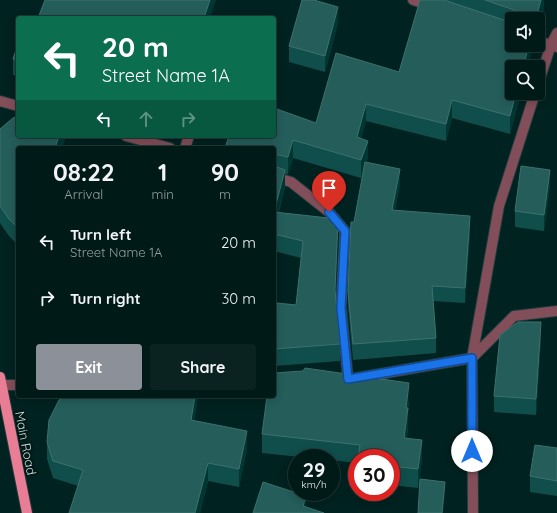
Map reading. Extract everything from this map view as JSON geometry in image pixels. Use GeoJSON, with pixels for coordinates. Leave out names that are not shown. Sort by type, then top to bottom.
{"type":"FeatureCollection","features":[{"type":"Feature","properties":{"kind":"main road","name":"Main Road"},"geometry":{"type":"LineString","coordinates":[[1,381],[27,513]]}},
{"type":"Feature","properties":{"kind":"street"},"geometry":{"type":"LineString","coordinates":[[413,0],[441,9]]}},
{"type":"Feature","properties":{"kind":"street"},"geometry":{"type":"LineString","coordinates":[[545,67],[554,46],[557,33]]}},
{"type":"Feature","properties":{"kind":"street"},"geometry":{"type":"LineString","coordinates":[[473,513],[472,358],[499,206],[533,100]]}},
{"type":"Feature","properties":{"kind":"street"},"geometry":{"type":"LineString","coordinates":[[0,101],[16,105]]}},
{"type":"Feature","properties":{"kind":"street"},"geometry":{"type":"LineString","coordinates":[[133,138],[163,146]]}},
{"type":"Feature","properties":{"kind":"street"},"geometry":{"type":"LineString","coordinates":[[276,178],[291,182],[329,212],[345,231],[341,308],[348,379]]}},
{"type":"Feature","properties":{"kind":"street"},"geometry":{"type":"LineString","coordinates":[[335,380],[472,358],[514,316],[557,311]]}},
{"type":"Feature","properties":{"kind":"street"},"geometry":{"type":"LineString","coordinates":[[1,381],[16,385]]}},
{"type":"Feature","properties":{"kind":"building"},"geometry":{"type":"Polygon","coordinates":[[[45,0],[210,0],[205,16],[39,16],[45,0]]]}},
{"type":"Feature","properties":{"kind":"building"},"geometry":{"type":"Polygon","coordinates":[[[302,0],[314,0],[338,7],[325,56],[289,46],[302,0]]]}},
{"type":"Feature","properties":{"kind":"building"},"geometry":{"type":"Polygon","coordinates":[[[420,0],[444,0],[505,20],[505,52],[527,52],[525,60],[505,60],[505,100],[514,100],[510,116],[452,100],[446,124],[366,104],[357,137],[368,141],[361,160],[293,140],[288,157],[276,154],[276,146],[226,146],[228,138],[276,138],[276,109],[316,123],[336,53],[399,72],[420,0]]]}},
{"type":"Feature","properties":{"kind":"building"},"geometry":{"type":"Polygon","coordinates":[[[485,0],[541,0],[538,12],[516,12],[485,0]]]}},
{"type":"Feature","properties":{"kind":"building"},"geometry":{"type":"Polygon","coordinates":[[[16,50],[16,60],[13,59],[16,50]]]}},
{"type":"Feature","properties":{"kind":"building"},"geometry":{"type":"Polygon","coordinates":[[[16,117],[16,138],[58,138],[56,146],[16,146],[16,226],[0,206],[0,129],[16,117]]]}},
{"type":"Feature","properties":{"kind":"building"},"geometry":{"type":"Polygon","coordinates":[[[365,162],[400,169],[392,210],[470,216],[465,288],[432,286],[436,338],[353,344],[348,291],[351,222],[354,222],[365,162]]]}},
{"type":"Feature","properties":{"kind":"building"},"geometry":{"type":"Polygon","coordinates":[[[521,166],[550,170],[544,215],[515,211],[521,166]]]}},
{"type":"Feature","properties":{"kind":"building"},"geometry":{"type":"Polygon","coordinates":[[[276,167],[285,170],[276,204],[276,167]]]}},
{"type":"Feature","properties":{"kind":"building"},"geometry":{"type":"Polygon","coordinates":[[[276,212],[338,219],[335,290],[340,344],[276,349],[277,303],[296,305],[303,241],[276,234],[276,212]]]}},
{"type":"Feature","properties":{"kind":"building"},"geometry":{"type":"Polygon","coordinates":[[[518,322],[541,322],[536,399],[494,396],[500,335],[518,322]]]}},
{"type":"Feature","properties":{"kind":"building"},"geometry":{"type":"Polygon","coordinates":[[[305,368],[409,383],[406,408],[408,408],[404,438],[422,440],[418,469],[400,467],[400,449],[359,449],[360,445],[262,434],[267,398],[276,398],[276,373],[303,371],[305,368]]]}},
{"type":"Feature","properties":{"kind":"building"},"geometry":{"type":"Polygon","coordinates":[[[63,398],[195,398],[191,420],[247,431],[239,469],[208,463],[195,513],[69,513],[83,470],[53,461],[47,442],[49,420],[59,400],[63,398]]]}},
{"type":"Feature","properties":{"kind":"building"},"geometry":{"type":"Polygon","coordinates":[[[535,445],[557,448],[557,481],[530,476],[535,445]]]}},
{"type":"Feature","properties":{"kind":"building"},"geometry":{"type":"Polygon","coordinates":[[[420,479],[445,482],[442,513],[418,513],[420,479]]]}},
{"type":"Feature","properties":{"kind":"building"},"geometry":{"type":"Polygon","coordinates":[[[263,482],[288,490],[288,501],[304,501],[303,506],[324,513],[253,513],[263,482]]]}},
{"type":"Feature","properties":{"kind":"route"},"geometry":{"type":"LineString","coordinates":[[329,212],[345,231],[342,261],[341,308],[344,324],[348,379],[472,358],[472,451]]}}]}
